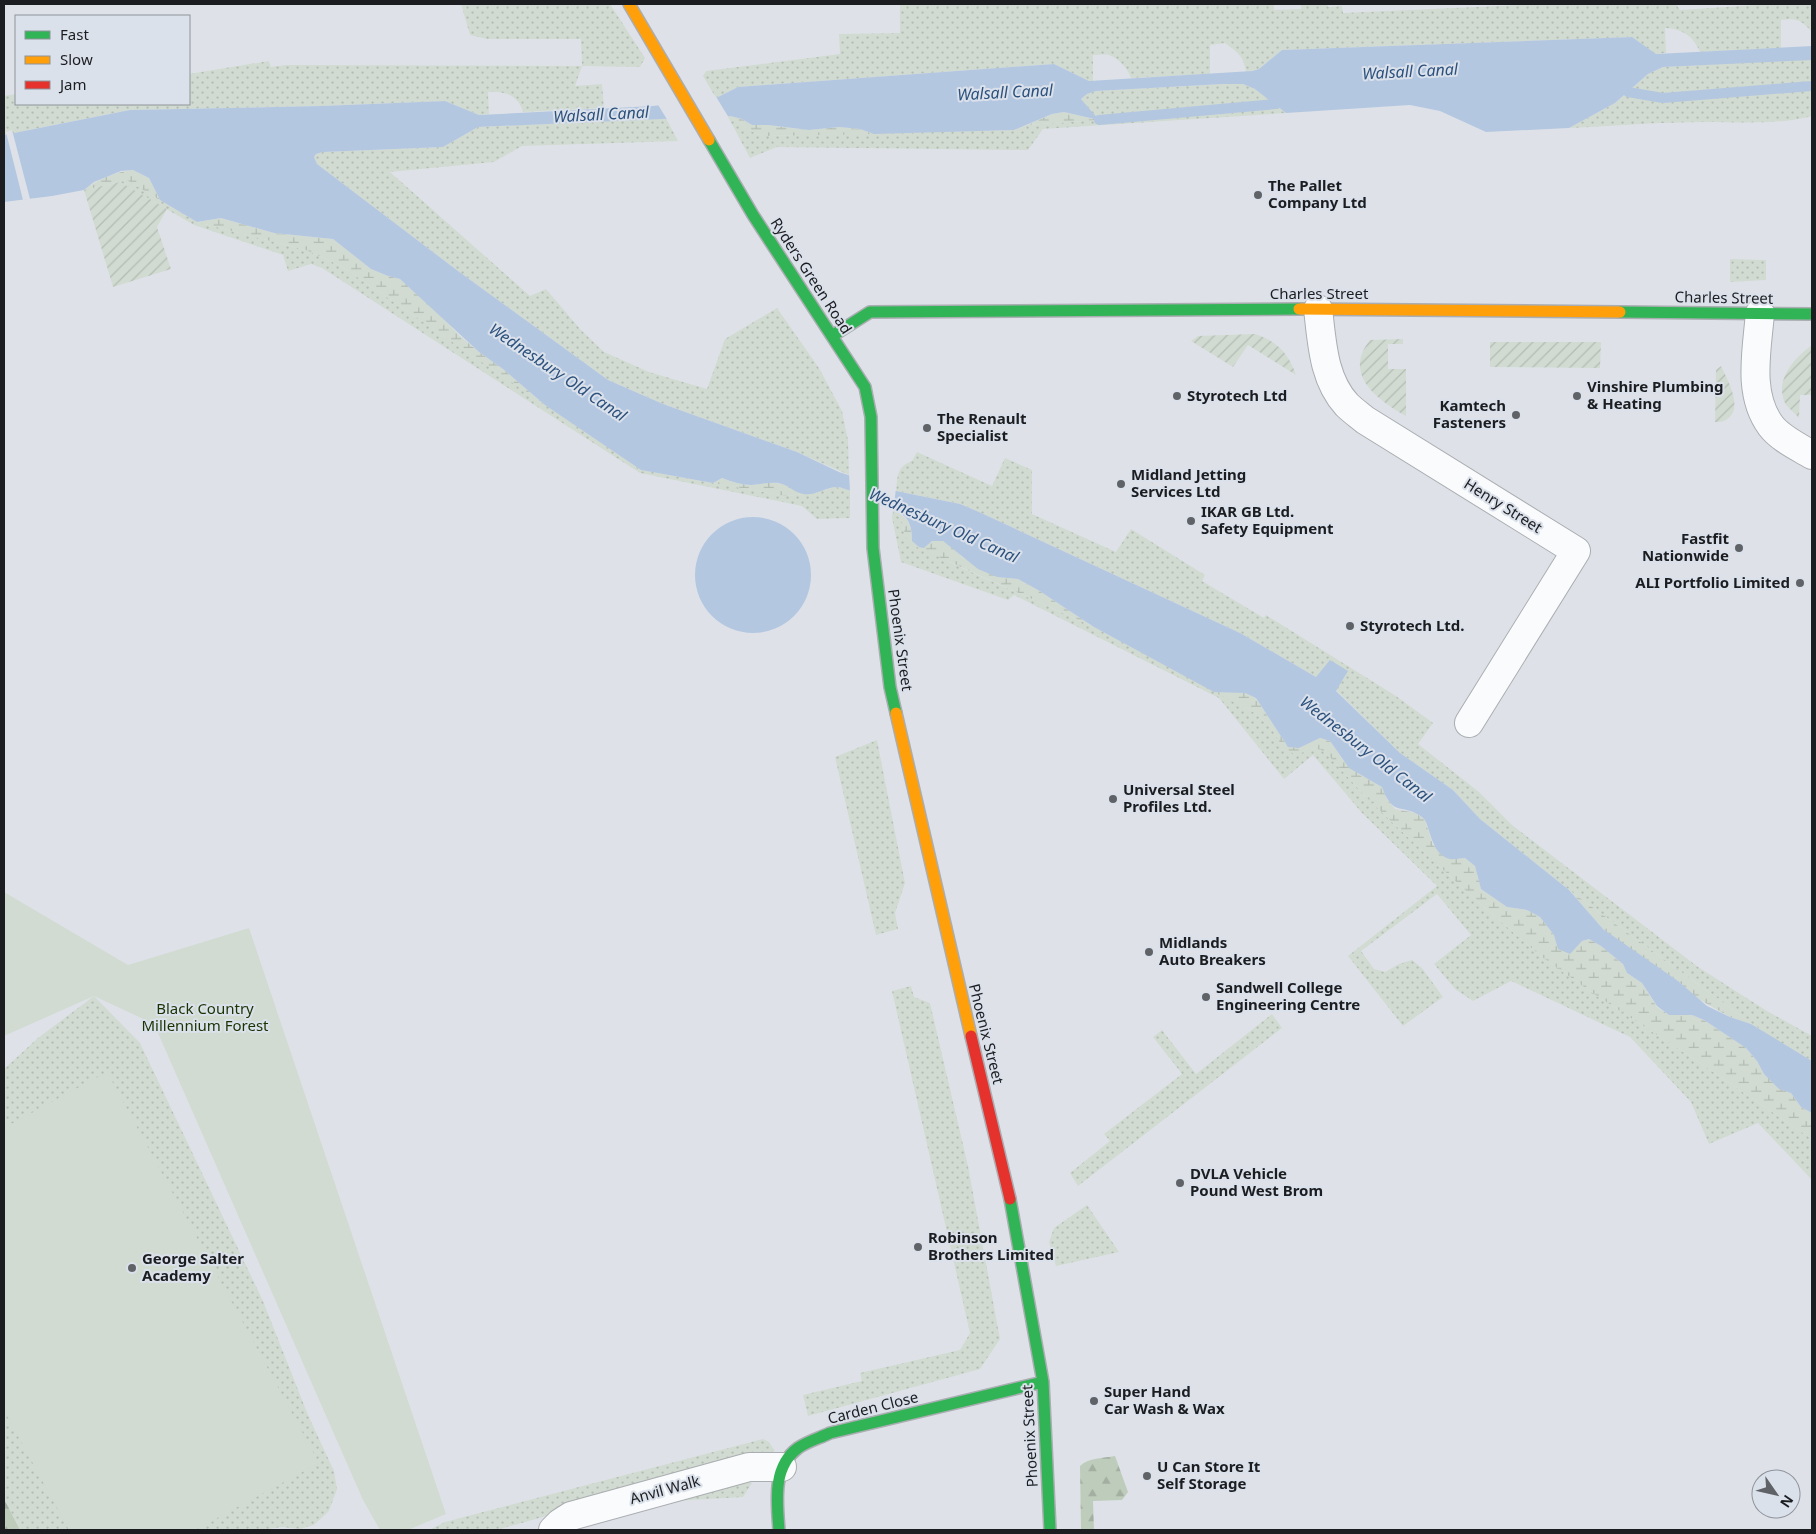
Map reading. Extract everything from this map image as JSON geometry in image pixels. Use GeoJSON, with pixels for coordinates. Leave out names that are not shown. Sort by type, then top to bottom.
{"type":"FeatureCollection","features":[{"type":"Feature","properties":{"kind":"main road","name":"Ryders Green Road"},"geometry":{"type":"LineString","coordinates":[[629,4],[754,215],[865,388],[871,417],[873,548]]}},
{"type":"Feature","properties":{"kind":"main road","name":"Charles Street"},"geometry":{"type":"LineString","coordinates":[[832,336],[870,312],[1318,309],[1812,314]]}},
{"type":"Feature","properties":{"kind":"main road","name":"Phoenix Street"},"geometry":{"type":"LineString","coordinates":[[873,548],[890,687],[944,923],[1006,1178],[1043,1382],[1050,1530]]}},
{"type":"Feature","properties":{"kind":"main road","name":"Carden Close"},"geometry":{"type":"LineString","coordinates":[[779,1530],[777,1485],[782,1467],[798,1448],[830,1434],[1043,1382]]}},
{"type":"Feature","properties":{"kind":"street","name":"Henry Street"},"geometry":{"type":"LineString","coordinates":[[1318,309],[1327,369],[1334,387],[1347,405],[1365,420],[1576,551],[1469,723]]}},
{"type":"Feature","properties":{"kind":"street"},"geometry":{"type":"LineString","coordinates":[[1760,313],[1755,381],[1758,400],[1772,427],[1782,437],[1812,455]]}},
{"type":"Feature","properties":{"kind":"street","name":"Anvil Walk"},"geometry":{"type":"LineString","coordinates":[[553,1530],[571,1516],[749,1467],[782,1467]]}},
{"type":"Feature","properties":{"kind":"green space"},"geometry":{"type":"Polygon","coordinates":[[[461,4],[610,4],[645,58],[640,67],[582,66],[581,39],[487,39],[470,35],[461,4]]]}},
{"type":"Feature","properties":{"kind":"green space"},"geometry":{"type":"Polygon","coordinates":[[[900,4],[1274,4],[1274,10],[1301,9],[1301,4],[1327,4],[1328,7],[1342,6],[1343,13],[1543,4],[1676,4],[1680,10],[1772,4],[1812,4],[1812,32],[1798,21],[1791,19],[1781,20],[1781,48],[1700,52],[1687,34],[1671,28],[1665,28],[1666,53],[1655,54],[1632,37],[1282,50],[1259,69],[1246,72],[1242,58],[1225,43],[1210,45],[1210,74],[1131,78],[1128,71],[1117,59],[1107,55],[1093,55],[1093,81],[1089,81],[1054,64],[738,87],[716,98],[703,76],[706,71],[840,54],[839,34],[900,33],[900,4]]]}},
{"type":"Feature","properties":{"kind":"green space"},"geometry":{"type":"Polygon","coordinates":[[[1812,60],[1812,116],[1773,122],[1672,123],[1569,128],[1615,103],[1648,74],[1663,67],[1812,60]]]}},
{"type":"Feature","properties":{"kind":"green space"},"geometry":{"type":"Polygon","coordinates":[[[269,61],[271,67],[286,65],[582,66],[575,86],[602,84],[604,108],[523,112],[518,102],[510,95],[500,92],[488,92],[489,114],[479,115],[445,101],[130,110],[4,135],[4,96],[15,94],[15,105],[190,105],[190,74],[269,61]]]}},
{"type":"Feature","properties":{"kind":"green space"},"geometry":{"type":"Polygon","coordinates":[[[1243,84],[1256,89],[1286,113],[1043,129],[1028,150],[777,147],[750,158],[727,115],[749,130],[762,136],[1014,130],[1027,125],[1098,120],[1081,99],[1087,94],[1096,91],[1243,84]]]}},
{"type":"Feature","properties":{"kind":"green space"},"geometry":{"type":"Polygon","coordinates":[[[1064,112],[1099,120],[1027,125],[1052,114],[1064,112]]]}},
{"type":"Feature","properties":{"kind":"green space"},"geometry":{"type":"Polygon","coordinates":[[[730,116],[742,119],[752,125],[809,130],[839,127],[860,129],[874,134],[762,136],[749,130],[730,116]]]}},
{"type":"Feature","properties":{"kind":"green space"},"geometry":{"type":"Polygon","coordinates":[[[666,118],[678,141],[522,146],[494,162],[390,172],[530,296],[546,289],[581,330],[604,352],[649,372],[707,389],[725,339],[777,308],[819,368],[842,411],[848,440],[849,475],[797,452],[663,404],[608,380],[458,271],[317,164],[314,157],[316,154],[323,152],[443,147],[478,127],[666,118]]]}},
{"type":"Feature","properties":{"kind":"green space"},"geometry":{"type":"Polygon","coordinates":[[[133,170],[149,178],[160,200],[125,179],[120,182],[84,190],[107,177],[133,170]]]}},
{"type":"Feature","properties":{"kind":"green space"},"geometry":{"type":"Polygon","coordinates":[[[125,179],[197,222],[306,250],[341,266],[641,470],[786,496],[814,493],[835,487],[850,489],[850,518],[817,519],[802,506],[640,473],[322,268],[311,264],[288,271],[283,255],[194,225],[120,182],[125,179]]]}},
{"type":"Feature","properties":{"kind":"green space"},"geometry":{"type":"Polygon","coordinates":[[[120,182],[167,209],[157,227],[171,269],[113,287],[84,190],[120,182]]]}},
{"type":"Feature","properties":{"kind":"green space"},"geometry":{"type":"Polygon","coordinates":[[[221,218],[274,233],[333,239],[371,269],[400,279],[436,311],[460,336],[545,405],[341,266],[306,250],[197,222],[221,218]]]}},
{"type":"Feature","properties":{"kind":"green space"},"geometry":{"type":"Polygon","coordinates":[[[1730,259],[1766,260],[1766,280],[1730,282],[1730,259]]]}},
{"type":"Feature","properties":{"kind":"green space"},"geometry":{"type":"Polygon","coordinates":[[[1255,334],[1270,340],[1281,349],[1290,361],[1296,375],[1248,345],[1233,367],[1191,341],[1198,336],[1255,334]]]}},
{"type":"Feature","properties":{"kind":"green space"},"geometry":{"type":"Polygon","coordinates":[[[1403,339],[1403,344],[1388,344],[1388,369],[1406,369],[1406,416],[1395,410],[1367,385],[1362,375],[1360,364],[1362,353],[1370,340],[1403,339]]]}},
{"type":"Feature","properties":{"kind":"green space"},"geometry":{"type":"Polygon","coordinates":[[[1490,342],[1601,342],[1600,368],[1490,367],[1490,342]]]}},
{"type":"Feature","properties":{"kind":"green space"},"geometry":{"type":"Polygon","coordinates":[[[1812,345],[1812,395],[1800,395],[1799,418],[1785,403],[1782,386],[1784,378],[1793,363],[1812,345]]]}},
{"type":"Feature","properties":{"kind":"green space"},"geometry":{"type":"Polygon","coordinates":[[[1721,366],[1733,394],[1734,409],[1726,420],[1715,422],[1716,370],[1721,366]]]}},
{"type":"Feature","properties":{"kind":"green space"},"geometry":{"type":"Polygon","coordinates":[[[917,452],[992,486],[1005,458],[1032,470],[1032,514],[1116,552],[1131,529],[1205,575],[1202,581],[1264,618],[1266,615],[1396,696],[1433,723],[1418,744],[1479,792],[1512,825],[1698,967],[1767,1011],[1812,1036],[1812,1061],[1769,1036],[1569,890],[1480,819],[1453,790],[1400,753],[1336,690],[1345,676],[1316,677],[1240,633],[960,504],[896,491],[900,469],[912,461],[917,452]]]}},
{"type":"Feature","properties":{"kind":"green space"},"geometry":{"type":"Polygon","coordinates":[[[722,478],[749,485],[780,483],[805,494],[786,496],[713,483],[722,478]]]}},
{"type":"Feature","properties":{"kind":"green space"},"geometry":{"type":"Polygon","coordinates":[[[893,510],[902,521],[905,535],[951,563],[1094,627],[1255,713],[1272,728],[1280,743],[1307,750],[1313,748],[1321,750],[1395,825],[1478,902],[1542,957],[1594,994],[1812,1139],[1812,1180],[1758,1123],[1709,1144],[1691,1102],[1630,1037],[1511,981],[1473,1001],[1455,989],[1434,964],[1471,935],[1437,894],[1361,951],[1374,969],[1385,972],[1399,964],[1412,960],[1422,968],[1443,997],[1403,1026],[1348,956],[1437,886],[1362,813],[1313,755],[1284,779],[1219,698],[1014,595],[1008,600],[901,562],[892,518],[893,510]]]}},
{"type":"Feature","properties":{"kind":"green space"},"geometry":{"type":"Polygon","coordinates":[[[893,510],[906,519],[910,525],[912,541],[924,548],[932,541],[943,541],[954,548],[962,557],[997,577],[1018,579],[1094,627],[910,544],[905,535],[902,521],[893,510]]]}},
{"type":"Feature","properties":{"kind":"green space"},"geometry":{"type":"Polygon","coordinates":[[[1235,691],[1256,698],[1288,747],[1299,748],[1320,738],[1330,741],[1343,760],[1360,775],[1382,787],[1387,799],[1395,809],[1416,813],[1425,820],[1433,845],[1451,859],[1465,858],[1475,866],[1481,889],[1507,907],[1527,910],[1540,917],[1554,935],[1582,941],[1589,939],[1601,946],[1623,964],[1627,973],[1642,983],[1657,1007],[1669,1015],[1692,1015],[1704,1020],[1746,1048],[1757,1061],[1764,1074],[1779,1088],[1791,1093],[1801,1107],[1812,1113],[1812,1139],[1594,994],[1542,957],[1478,902],[1395,825],[1364,795],[1329,756],[1321,750],[1313,748],[1297,755],[1288,751],[1280,743],[1272,728],[1255,713],[1214,692],[1235,691]]]}},
{"type":"Feature","properties":{"kind":"green space"},"geometry":{"type":"Polygon","coordinates":[[[877,740],[905,883],[895,913],[898,929],[876,935],[835,757],[877,740]]]}},
{"type":"Feature","properties":{"kind":"green space"},"geometry":{"type":"Polygon","coordinates":[[[1569,890],[1769,1036],[1751,1024],[1730,1017],[1695,997],[1678,981],[1603,929],[1569,890]]]}},
{"type":"Feature","properties":{"kind":"green space","name":"Black Country Millennium Forest"},"geometry":{"type":"Polygon","coordinates":[[[4,892],[128,965],[249,928],[446,1514],[408,1530],[380,1530],[363,1500],[154,1024],[94,996],[4,1036],[4,892]]]}},
{"type":"Feature","properties":{"kind":"green space"},"geometry":{"type":"Polygon","coordinates":[[[911,986],[914,997],[930,1003],[968,1166],[1000,1339],[980,1369],[808,1416],[803,1395],[862,1381],[860,1373],[960,1350],[970,1333],[892,991],[911,986]]]}},
{"type":"Feature","properties":{"kind":"green space","name":"George Salter Academy"},"geometry":{"type":"Polygon","coordinates":[[[94,996],[140,1043],[263,1301],[308,1415],[334,1471],[337,1489],[329,1511],[314,1525],[300,1529],[282,1527],[261,1530],[20,1530],[4,1499],[4,1069],[38,1038],[94,996]]]}},
{"type":"Feature","properties":{"kind":"green space"},"geometry":{"type":"Polygon","coordinates":[[[1272,1014],[1282,1028],[1078,1186],[1070,1173],[1110,1141],[1104,1134],[1182,1074],[1153,1037],[1162,1030],[1196,1074],[1272,1014]]]}},
{"type":"Feature","properties":{"kind":"green space","name":"George Salter Academy"},"geometry":{"type":"Polygon","coordinates":[[[107,1072],[319,1463],[195,1530],[69,1530],[4,1410],[4,1128],[107,1072]]]}},
{"type":"Feature","properties":{"kind":"green space"},"geometry":{"type":"Polygon","coordinates":[[[1087,1205],[1119,1252],[1056,1266],[1049,1242],[1054,1228],[1087,1205]]]}},
{"type":"Feature","properties":{"kind":"green space"},"geometry":{"type":"Polygon","coordinates":[[[763,1439],[769,1442],[775,1451],[497,1530],[429,1530],[445,1522],[763,1439]]]}},
{"type":"Feature","properties":{"kind":"green space"},"geometry":{"type":"Polygon","coordinates":[[[1115,1456],[1128,1492],[1122,1500],[1093,1501],[1094,1530],[1081,1530],[1080,1466],[1092,1460],[1115,1456]]]}},
{"type":"Feature","properties":{"kind":"green space"},"geometry":{"type":"Polygon","coordinates":[[[743,1480],[752,1483],[743,1497],[656,1502],[743,1480]]]}},
{"type":"Feature","properties":{"kind":"green space"},"geometry":{"type":"Polygon","coordinates":[[[4,1499],[20,1530],[4,1530],[4,1499]]]}},
{"type":"Feature","properties":{"kind":"water"},"geometry":{"type":"Polygon","coordinates":[[[1632,37],[1656,54],[1812,46],[1812,60],[1663,67],[1648,74],[1615,103],[1569,128],[1486,132],[1440,111],[1410,105],[1286,113],[1255,89],[1243,84],[1223,84],[1096,91],[1087,94],[1081,99],[1099,120],[1064,112],[1052,114],[1014,130],[874,134],[860,129],[839,127],[809,130],[752,125],[742,119],[730,116],[478,127],[443,147],[323,152],[316,154],[314,157],[317,164],[458,271],[608,380],[663,404],[797,452],[839,472],[896,491],[960,504],[1240,633],[1316,677],[1330,660],[1348,671],[1336,691],[1400,753],[1453,790],[1480,819],[1569,890],[1603,929],[1678,981],[1707,1006],[1751,1024],[1812,1061],[1812,1113],[1801,1107],[1791,1093],[1779,1089],[1764,1074],[1757,1061],[1746,1048],[1704,1020],[1692,1015],[1669,1015],[1657,1006],[1642,983],[1627,973],[1623,964],[1601,946],[1589,939],[1582,941],[1570,954],[1558,949],[1554,935],[1540,917],[1527,910],[1507,907],[1481,889],[1475,866],[1465,858],[1452,859],[1441,855],[1435,847],[1423,818],[1416,813],[1400,809],[1390,803],[1382,787],[1349,768],[1330,741],[1320,738],[1299,748],[1288,747],[1256,698],[1245,693],[1214,692],[1094,627],[1018,579],[997,577],[978,569],[943,541],[932,541],[924,548],[919,547],[912,541],[911,527],[908,521],[899,512],[861,495],[837,487],[812,494],[803,494],[779,483],[748,485],[722,478],[713,483],[641,470],[545,405],[503,369],[479,352],[400,279],[371,269],[333,239],[274,233],[221,218],[197,222],[160,200],[149,178],[133,170],[121,171],[94,182],[84,190],[4,202],[4,135],[130,110],[445,101],[479,115],[653,106],[716,98],[738,87],[1054,64],[1089,81],[1252,71],[1259,69],[1282,50],[1632,37]]]}},
{"type":"Feature","properties":{"kind":"water"},"geometry":{"type":"Polygon","coordinates":[[[753,517],[775,522],[794,534],[806,553],[811,575],[806,597],[794,616],[775,628],[753,633],[731,628],[712,616],[700,597],[695,575],[700,553],[712,534],[731,522],[753,517]]]}},
{"type":"Feature","properties":{"kind":"pier"},"geometry":{"type":"Polygon","coordinates":[[[715,95],[729,118],[668,121],[657,103],[715,95]]]}},
{"type":"Feature","properties":{"kind":"pier"},"geometry":{"type":"Polygon","coordinates":[[[12,130],[30,199],[23,200],[6,132],[12,130]]]}},
{"type":"Feature","properties":{"kind":"pier"},"geometry":{"type":"Polygon","coordinates":[[[849,473],[896,488],[893,513],[850,492],[849,473]]]}},
{"type":"Feature","properties":{"kind":"waterway"},"geometry":{"type":"LineString","coordinates":[[1628,92],[1663,98],[1812,86]]}},
{"type":"Feature","properties":{"kind":"waterway"},"geometry":{"type":"LineString","coordinates":[[1099,120],[1276,104]]}},
{"type":"Feature","properties":{"kind":"traffic: fast"},"geometry":{"type":"LineString","coordinates":[[709,140],[753,215],[865,387],[871,417],[873,548],[890,687],[896,713]]}},
{"type":"Feature","properties":{"kind":"traffic: fast"},"geometry":{"type":"LineString","coordinates":[[832,336],[870,312],[1299,309]]}},
{"type":"Feature","properties":{"kind":"traffic: fast"},"geometry":{"type":"LineString","coordinates":[[1620,312],[1812,314]]}},
{"type":"Feature","properties":{"kind":"traffic: fast"},"geometry":{"type":"LineString","coordinates":[[1010,1199],[1043,1382],[1050,1530]]}},
{"type":"Feature","properties":{"kind":"traffic: fast"},"geometry":{"type":"LineString","coordinates":[[779,1530],[777,1497],[780,1475],[790,1456],[798,1448],[810,1441],[830,1433],[1043,1382]]}},
{"type":"Feature","properties":{"kind":"traffic: slow"},"geometry":{"type":"LineString","coordinates":[[629,4],[709,140]]}},
{"type":"Feature","properties":{"kind":"traffic: slow"},"geometry":{"type":"LineString","coordinates":[[1299,309],[1620,312]]}},
{"type":"Feature","properties":{"kind":"traffic: slow"},"geometry":{"type":"LineString","coordinates":[[896,713],[971,1036]]}},
{"type":"Feature","properties":{"kind":"traffic: jam"},"geometry":{"type":"LineString","coordinates":[[971,1036],[1010,1199]]}},
{"type":"Feature","properties":{"kind":"place","name":"The Pallet Company Ltd"},"geometry":{"type":"Point","coordinates":[1258,195]}},
{"type":"Feature","properties":{"kind":"place","name":"Styrotech Ltd"},"geometry":{"type":"Point","coordinates":[1177,396]}},
{"type":"Feature","properties":{"kind":"place","name":"Vinshire Plumbing & Heating"},"geometry":{"type":"Point","coordinates":[1577,396]}},
{"type":"Feature","properties":{"kind":"place","name":"Kamtech Fasteners"},"geometry":{"type":"Point","coordinates":[1516,415]}},
{"type":"Feature","properties":{"kind":"place","name":"The Renault Specialist"},"geometry":{"type":"Point","coordinates":[927,428]}},
{"type":"Feature","properties":{"kind":"place","name":"Midland Jetting Services Ltd"},"geometry":{"type":"Point","coordinates":[1121,484]}},
{"type":"Feature","properties":{"kind":"place","name":"IKAR GB Ltd. Safety Equipment"},"geometry":{"type":"Point","coordinates":[1191,521]}},
{"type":"Feature","properties":{"kind":"place","name":"Fastfit Nationwide"},"geometry":{"type":"Point","coordinates":[1739,548]}},
{"type":"Feature","properties":{"kind":"place","name":"ALI Portfolio Limited"},"geometry":{"type":"Point","coordinates":[1800,583]}},
{"type":"Feature","properties":{"kind":"place","name":"Styrotech Ltd."},"geometry":{"type":"Point","coordinates":[1350,626]}},
{"type":"Feature","properties":{"kind":"place","name":"Universal Steel Profiles Ltd."},"geometry":{"type":"Point","coordinates":[1113,799]}},
{"type":"Feature","properties":{"kind":"place","name":"Midlands Auto Breakers"},"geometry":{"type":"Point","coordinates":[1149,952]}},
{"type":"Feature","properties":{"kind":"place","name":"Sandwell College Engineering Centre"},"geometry":{"type":"Point","coordinates":[1206,997]}},
{"type":"Feature","properties":{"kind":"place","name":"DVLA Vehicle Pound West Brom"},"geometry":{"type":"Point","coordinates":[1180,1183]}},
{"type":"Feature","properties":{"kind":"place","name":"Robinson Brothers Limited"},"geometry":{"type":"Point","coordinates":[918,1247]}},
{"type":"Feature","properties":{"kind":"place","name":"George Salter Academy"},"geometry":{"type":"Point","coordinates":[132,1268]}},
{"type":"Feature","properties":{"kind":"place","name":"Super Hand Car Wash & Wax"},"geometry":{"type":"Point","coordinates":[1094,1401]}},
{"type":"Feature","properties":{"kind":"place","name":"U Can Store It Self Storage"},"geometry":{"type":"Point","coordinates":[1147,1476]}},
{"type":"Feature","properties":{"kind":"water label","name":"Walsall Canal"},"geometry":{"type":"Point","coordinates":[1410,71]}},
{"type":"Feature","properties":{"kind":"water label","name":"Walsall Canal"},"geometry":{"type":"Point","coordinates":[1005,92]}},
{"type":"Feature","properties":{"kind":"water label","name":"Walsall Canal"},"geometry":{"type":"Point","coordinates":[601,114]}},
{"type":"Feature","properties":{"kind":"water label","name":"Wednesbury Old Canal"},"geometry":{"type":"Point","coordinates":[558,372]}},
{"type":"Feature","properties":{"kind":"water label","name":"Wednesbury Old Canal"},"geometry":{"type":"Point","coordinates":[944,525]}},
{"type":"Feature","properties":{"kind":"water label","name":"Wednesbury Old Canal"},"geometry":{"type":"Point","coordinates":[1366,749]}}]}
